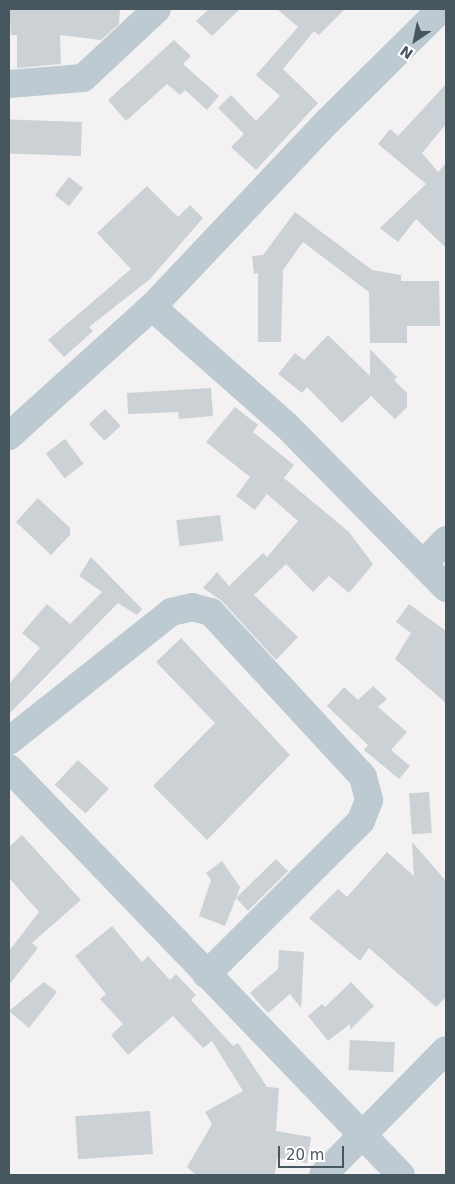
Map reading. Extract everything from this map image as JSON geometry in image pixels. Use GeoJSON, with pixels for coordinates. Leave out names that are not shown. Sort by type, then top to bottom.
{"type":"FeatureCollection","features":[{"type":"Feature","properties":{"kind":"street"},"geometry":{"type":"LineString","coordinates":[[9,84],[83,78],[157,9]]}},
{"type":"Feature","properties":{"kind":"street"},"geometry":{"type":"LineString","coordinates":[[9,436],[152,307],[328,121],[441,9]]}},
{"type":"Feature","properties":{"kind":"street"},"geometry":{"type":"LineString","coordinates":[[152,307],[287,426],[446,588]]}},
{"type":"Feature","properties":{"kind":"street"},"geometry":{"type":"LineString","coordinates":[[423,564],[446,540]]}},
{"type":"Feature","properties":{"kind":"street"},"geometry":{"type":"LineString","coordinates":[[9,741],[171,612],[192,607],[211,612],[363,777],[368,800],[361,821],[206,975]]}},
{"type":"Feature","properties":{"kind":"street"},"geometry":{"type":"LineString","coordinates":[[9,768],[360,1136],[400,1175]]}},
{"type":"Feature","properties":{"kind":"street"},"geometry":{"type":"LineString","coordinates":[[323,1175],[446,1050]]}},
{"type":"Feature","properties":{"kind":"building"},"geometry":{"type":"Polygon","coordinates":[[[9,9],[120,9],[119,24],[101,40],[60,35],[61,64],[17,68],[17,35],[11,35],[9,9]]]}},
{"type":"Feature","properties":{"kind":"building"},"geometry":{"type":"Polygon","coordinates":[[[209,9],[240,9],[212,36],[196,21],[209,9]]]}},
{"type":"Feature","properties":{"kind":"building"},"geometry":{"type":"Polygon","coordinates":[[[277,9],[345,9],[319,35],[314,31],[283,69],[318,103],[256,170],[231,147],[244,134],[218,108],[231,95],[256,121],[280,96],[256,75],[298,27],[277,9]]]}},
{"type":"Feature","properties":{"kind":"building"},"geometry":{"type":"Polygon","coordinates":[[[174,40],[191,56],[183,64],[219,96],[207,110],[185,90],[180,95],[167,84],[126,121],[108,100],[174,40]]]}},
{"type":"Feature","properties":{"kind":"building"},"geometry":{"type":"Polygon","coordinates":[[[446,84],[446,124],[422,153],[438,172],[446,163],[446,248],[416,219],[398,242],[380,228],[426,184],[378,144],[390,129],[398,136],[446,84]]]}},
{"type":"Feature","properties":{"kind":"building"},"geometry":{"type":"Polygon","coordinates":[[[9,119],[82,122],[81,156],[9,153],[9,119]]]}},
{"type":"Feature","properties":{"kind":"building"},"geometry":{"type":"Polygon","coordinates":[[[69,177],[83,188],[69,206],[55,195],[69,177]]]}},
{"type":"Feature","properties":{"kind":"building"},"geometry":{"type":"Polygon","coordinates":[[[147,186],[178,217],[190,205],[203,218],[150,279],[89,327],[93,331],[64,357],[48,340],[131,269],[97,233],[147,186]]]}},
{"type":"Feature","properties":{"kind":"building"},"geometry":{"type":"Polygon","coordinates":[[[295,212],[372,270],[401,275],[401,281],[439,281],[440,326],[407,326],[407,343],[370,343],[369,292],[303,242],[283,270],[281,342],[258,342],[258,273],[254,274],[252,256],[263,255],[295,212]]]}},
{"type":"Feature","properties":{"kind":"building"},"geometry":{"type":"Polygon","coordinates":[[[328,335],[370,376],[370,349],[397,377],[394,380],[407,393],[407,407],[395,419],[371,396],[342,423],[307,387],[302,393],[278,374],[295,353],[304,360],[328,335]]]}},
{"type":"Feature","properties":{"kind":"building"},"geometry":{"type":"Polygon","coordinates":[[[211,388],[213,416],[179,419],[178,412],[128,414],[127,393],[211,388]]]}},
{"type":"Feature","properties":{"kind":"building"},"geometry":{"type":"Polygon","coordinates":[[[235,407],[258,425],[253,432],[294,465],[284,478],[349,532],[373,564],[349,593],[329,576],[313,592],[286,564],[254,595],[298,637],[276,660],[222,601],[203,588],[217,572],[229,586],[263,553],[267,557],[298,521],[267,494],[255,510],[236,496],[250,477],[206,442],[235,407]]]}},
{"type":"Feature","properties":{"kind":"building"},"geometry":{"type":"Polygon","coordinates":[[[105,409],[121,426],[105,441],[89,424],[105,409]]]}},
{"type":"Feature","properties":{"kind":"building"},"geometry":{"type":"Polygon","coordinates":[[[65,439],[84,464],[64,478],[46,453],[65,439]]]}},
{"type":"Feature","properties":{"kind":"building"},"geometry":{"type":"Polygon","coordinates":[[[38,498],[70,528],[70,535],[51,555],[16,522],[38,498]]]}},
{"type":"Feature","properties":{"kind":"building"},"geometry":{"type":"Polygon","coordinates":[[[220,515],[223,541],[179,546],[176,520],[220,515]]]}},
{"type":"Feature","properties":{"kind":"building"},"geometry":{"type":"Polygon","coordinates":[[[91,557],[142,609],[137,615],[118,603],[9,714],[9,684],[40,648],[22,633],[47,604],[70,624],[102,592],[79,576],[91,557]]]}},
{"type":"Feature","properties":{"kind":"building"},"geometry":{"type":"Polygon","coordinates":[[[409,604],[446,631],[446,703],[395,659],[411,633],[396,622],[409,604]]]}},
{"type":"Feature","properties":{"kind":"building"},"geometry":{"type":"Polygon","coordinates":[[[181,638],[290,755],[207,840],[153,786],[215,723],[156,662],[181,638]]]}},
{"type":"Feature","properties":{"kind":"building"},"geometry":{"type":"Polygon","coordinates":[[[373,686],[387,699],[378,707],[407,732],[391,750],[410,766],[399,779],[364,750],[368,745],[327,706],[344,687],[358,700],[373,686]]]}},
{"type":"Feature","properties":{"kind":"building"},"geometry":{"type":"Polygon","coordinates":[[[78,760],[109,789],[86,814],[55,785],[78,760]]]}},
{"type":"Feature","properties":{"kind":"building"},"geometry":{"type":"Polygon","coordinates":[[[429,792],[432,833],[412,834],[409,793],[429,792]]]}},
{"type":"Feature","properties":{"kind":"building"},"geometry":{"type":"Polygon","coordinates":[[[22,835],[81,900],[32,943],[38,948],[9,985],[9,951],[39,912],[9,878],[9,847],[22,835]]]}},
{"type":"Feature","properties":{"kind":"building"},"geometry":{"type":"Polygon","coordinates":[[[412,842],[446,881],[446,997],[436,1007],[369,948],[360,961],[309,918],[338,889],[347,897],[387,852],[414,876],[412,842]]]}},
{"type":"Feature","properties":{"kind":"building"},"geometry":{"type":"Polygon","coordinates":[[[276,859],[288,871],[248,911],[236,898],[276,859]]]}},
{"type":"Feature","properties":{"kind":"building"},"geometry":{"type":"Polygon","coordinates":[[[222,861],[240,887],[225,926],[199,916],[211,880],[206,873],[222,861]]]}},
{"type":"Feature","properties":{"kind":"building"},"geometry":{"type":"Polygon","coordinates":[[[112,926],[142,962],[148,956],[170,980],[176,974],[196,995],[191,1000],[233,1046],[238,1043],[267,1087],[279,1088],[276,1131],[311,1137],[307,1163],[277,1158],[275,1175],[196,1175],[187,1167],[212,1124],[205,1112],[243,1091],[212,1041],[203,1048],[173,1016],[128,1055],[111,1035],[123,1024],[100,999],[106,994],[75,956],[112,926]]]}},
{"type":"Feature","properties":{"kind":"building"},"geometry":{"type":"Polygon","coordinates":[[[279,950],[304,952],[301,1008],[290,994],[268,1013],[250,993],[278,969],[279,950]]]}},
{"type":"Feature","properties":{"kind":"building"},"geometry":{"type":"Polygon","coordinates":[[[44,982],[57,992],[29,1028],[9,1011],[44,982]]]}},
{"type":"Feature","properties":{"kind":"building"},"geometry":{"type":"Polygon","coordinates":[[[351,982],[374,1006],[350,1030],[350,1024],[328,1041],[308,1016],[322,1004],[325,1007],[351,982]]]}},
{"type":"Feature","properties":{"kind":"building"},"geometry":{"type":"Polygon","coordinates":[[[350,1040],[395,1042],[393,1072],[348,1070],[350,1040]]]}},
{"type":"Feature","properties":{"kind":"building"},"geometry":{"type":"Polygon","coordinates":[[[150,1111],[153,1154],[78,1159],[75,1116],[150,1111]]]}}]}
